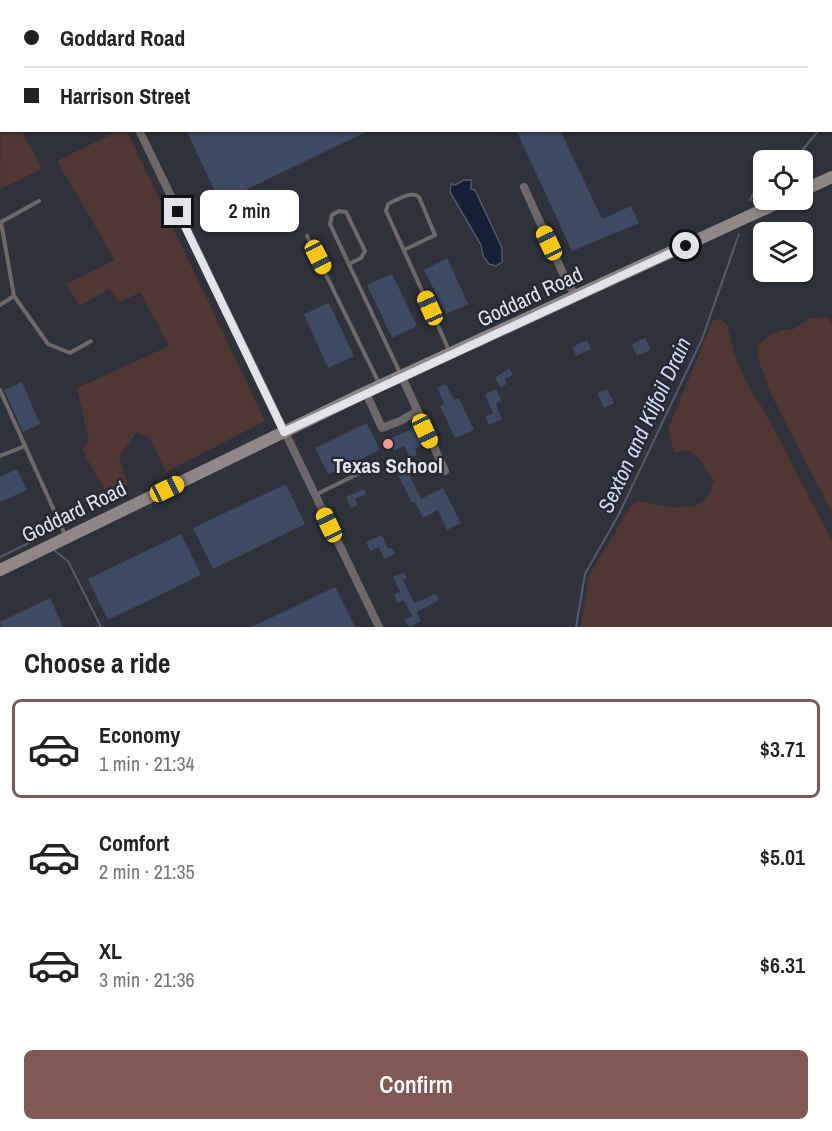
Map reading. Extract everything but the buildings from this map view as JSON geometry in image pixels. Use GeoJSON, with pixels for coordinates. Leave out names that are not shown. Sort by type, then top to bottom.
{"type":"FeatureCollection","features":[{"type":"Feature","properties":{"kind":"main road"},"geometry":{"type":"LineString","coordinates":[[813,186],[832,177]]}},
{"type":"Feature","properties":{"kind":"main road","name":"Goddard Road"},"geometry":{"type":"LineString","coordinates":[[0,570],[380,386],[763,210]]}},
{"type":"Feature","properties":{"kind":"street"},"geometry":{"type":"LineString","coordinates":[[141,132],[379,627]]}},
{"type":"Feature","properties":{"kind":"street"},"geometry":{"type":"LineString","coordinates":[[524,187],[576,297]]}},
{"type":"Feature","properties":{"kind":"street"},"geometry":{"type":"LineString","coordinates":[[402,377],[416,412],[446,471]]}},
{"type":"Feature","properties":{"kind":"street"},"geometry":{"type":"LineString","coordinates":[[366,393],[382,428],[400,422],[416,412]]}},
{"type":"Feature","properties":{"kind":"lane"},"geometry":{"type":"LineString","coordinates":[[404,250],[435,235],[419,197],[411,193],[388,204],[387,208],[404,250],[451,355]]}},
{"type":"Feature","properties":{"kind":"lane"},"geometry":{"type":"LineString","coordinates":[[39,201],[1,222],[14,296],[48,344],[70,353],[91,341]]}},
{"type":"Feature","properties":{"kind":"lane"},"geometry":{"type":"LineString","coordinates":[[349,264],[361,258],[365,250],[346,212],[339,211],[330,218],[330,224],[402,377]]}},
{"type":"Feature","properties":{"kind":"lane"},"geometry":{"type":"LineString","coordinates":[[308,236],[380,386]]}},
{"type":"Feature","properties":{"kind":"lane"},"geometry":{"type":"LineString","coordinates":[[0,305],[14,296]]}},
{"type":"Feature","properties":{"kind":"lane"},"geometry":{"type":"LineString","coordinates":[[0,390],[66,537]]}},
{"type":"Feature","properties":{"kind":"lane"},"geometry":{"type":"LineString","coordinates":[[0,456],[25,446]]}},
{"type":"Feature","properties":{"kind":"lane"},"geometry":{"type":"LineString","coordinates":[[314,495],[376,465]]}},
{"type":"Feature","properties":{"kind":"shaded area"},"geometry":{"type":"Polygon","coordinates":[[[1,132],[23,132],[42,169],[0,189],[1,132]]]}},
{"type":"Feature","properties":{"kind":"shaded area"},"geometry":{"type":"Polygon","coordinates":[[[116,132],[127,132],[265,421],[166,472],[150,437],[136,433],[119,456],[128,485],[106,492],[82,450],[89,441],[77,388],[169,346],[140,292],[119,303],[110,289],[79,306],[66,284],[115,260],[57,161],[116,132]]]}},
{"type":"Feature","properties":{"kind":"shaded area"},"geometry":{"type":"Polygon","coordinates":[[[827,317],[832,325],[832,513],[772,396],[758,359],[757,346],[770,335],[782,330],[792,330],[810,318],[827,317]]]}},
{"type":"Feature","properties":{"kind":"shaded area"},"geometry":{"type":"Polygon","coordinates":[[[720,319],[727,324],[735,357],[747,384],[766,414],[832,541],[832,627],[581,627],[589,576],[630,507],[638,501],[686,507],[703,501],[710,494],[714,481],[699,459],[690,451],[674,452],[668,429],[713,320],[720,319]]]}},
{"type":"Feature","properties":{"kind":"water"},"geometry":{"type":"Polygon","coordinates":[[[464,180],[471,180],[471,189],[475,190],[502,248],[502,262],[496,266],[489,264],[483,256],[481,245],[450,192],[451,184],[455,185],[464,180]]]}},
{"type":"Feature","properties":{"kind":"waterway","name":"Sexton and Kilfoil Drain"},"geometry":{"type":"LineString","coordinates":[[802,150],[817,132]]}},
{"type":"Feature","properties":{"kind":"waterway","name":"Sexton and Kilfoil Drain"},"geometry":{"type":"LineString","coordinates":[[750,200],[753,194]]}},
{"type":"Feature","properties":{"kind":"waterway","name":"Sexton and Kilfoil Drain"},"geometry":{"type":"LineString","coordinates":[[576,627],[585,574],[619,514],[702,339],[739,234]]}},
{"type":"Feature","properties":{"kind":"waterway","name":"Sexton and Kilfoil Drain"},"geometry":{"type":"LineString","coordinates":[[0,557],[35,540]]}},
{"type":"Feature","properties":{"kind":"waterway","name":"Sexton and Kilfoil Drain"},"geometry":{"type":"LineString","coordinates":[[55,551],[68,561],[101,627]]}},
{"type":"Feature","properties":{"kind":"place","name":"Texas School"},"geometry":{"type":"Point","coordinates":[388,444]}},
{"type":"Feature","properties":{"kind":"route"},"geometry":{"type":"LineString","coordinates":[[178,212],[284,432],[686,246]]}}]}
